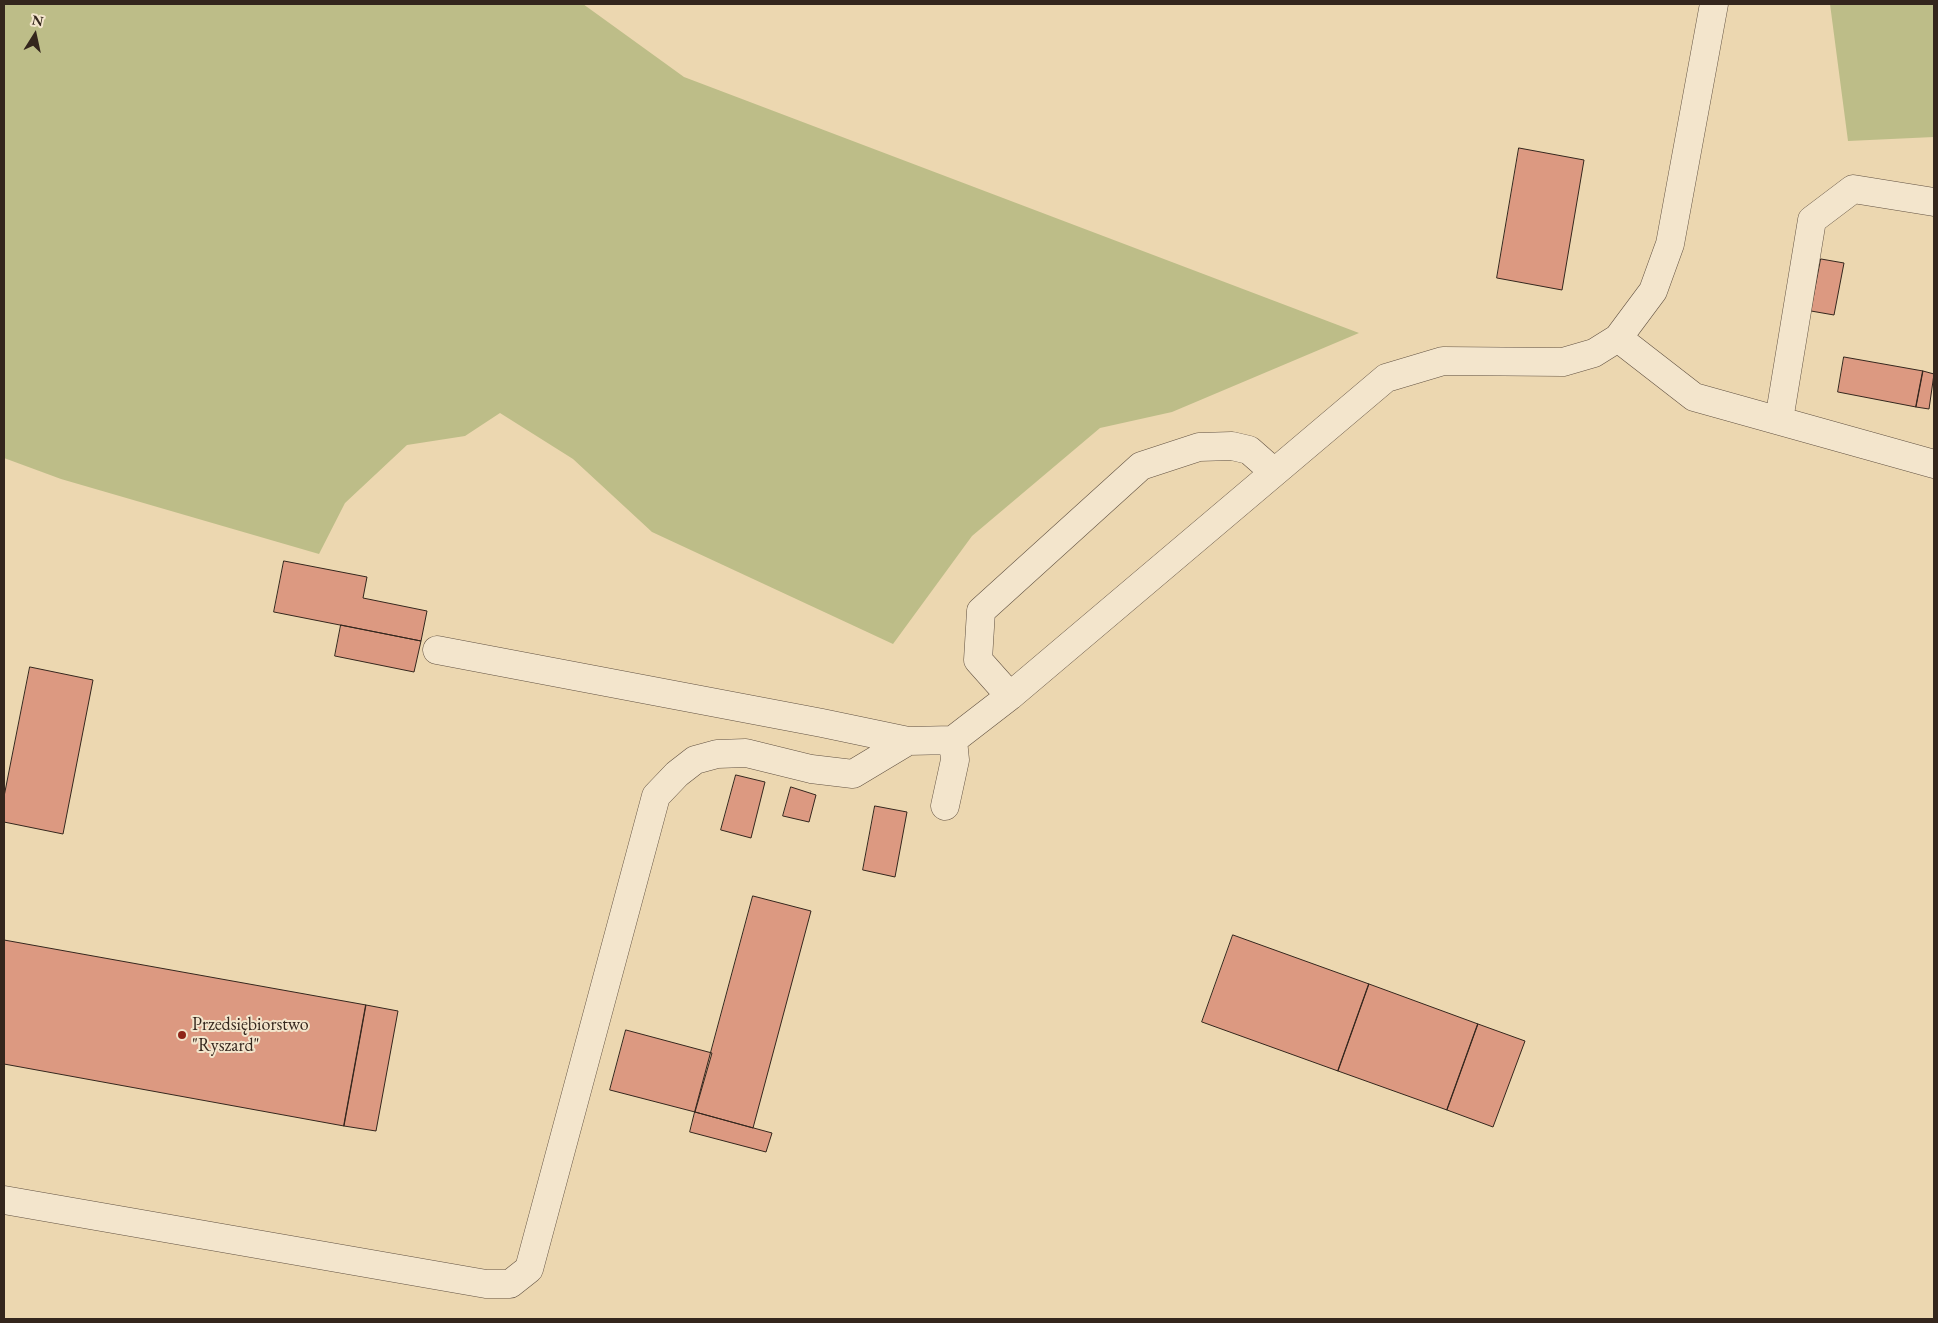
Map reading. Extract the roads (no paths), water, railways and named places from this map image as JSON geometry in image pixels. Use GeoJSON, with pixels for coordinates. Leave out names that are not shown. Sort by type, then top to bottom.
{"type":"FeatureCollection","features":[{"type":"Feature","properties":{"kind":"lane"},"geometry":{"type":"LineString","coordinates":[[437,650],[822,722],[908,742],[953,740],[1010,696],[1386,378],[1442,361],[1563,362],[1594,353],[1618,338],[1653,291],[1670,244],[1714,4]]}},
{"type":"Feature","properties":{"kind":"lane"},"geometry":{"type":"LineString","coordinates":[[1780,420],[1812,220],[1852,189],[1934,202]]}},
{"type":"Feature","properties":{"kind":"lane"},"geometry":{"type":"LineString","coordinates":[[1618,338],[1694,397],[1934,464]]}},
{"type":"Feature","properties":{"kind":"lane"},"geometry":{"type":"LineString","coordinates":[[1010,696],[978,660],[981,611],[1141,466],[1199,447],[1232,446],[1249,450],[1274,472]]}},
{"type":"Feature","properties":{"kind":"lane"},"geometry":{"type":"LineString","coordinates":[[945,806],[955,760],[953,740]]}},
{"type":"Feature","properties":{"kind":"lane"},"geometry":{"type":"LineString","coordinates":[[4,1200],[476,1282],[510,1284],[529,1268],[656,796],[677,774],[695,760],[717,754],[746,754],[811,769],[854,774],[908,742]]}},
{"type":"Feature","properties":{"kind":"place","name":"Przedsiębiorstwo \"Ryszard\""},"geometry":{"type":"Point","coordinates":[182,1035]}}]}
